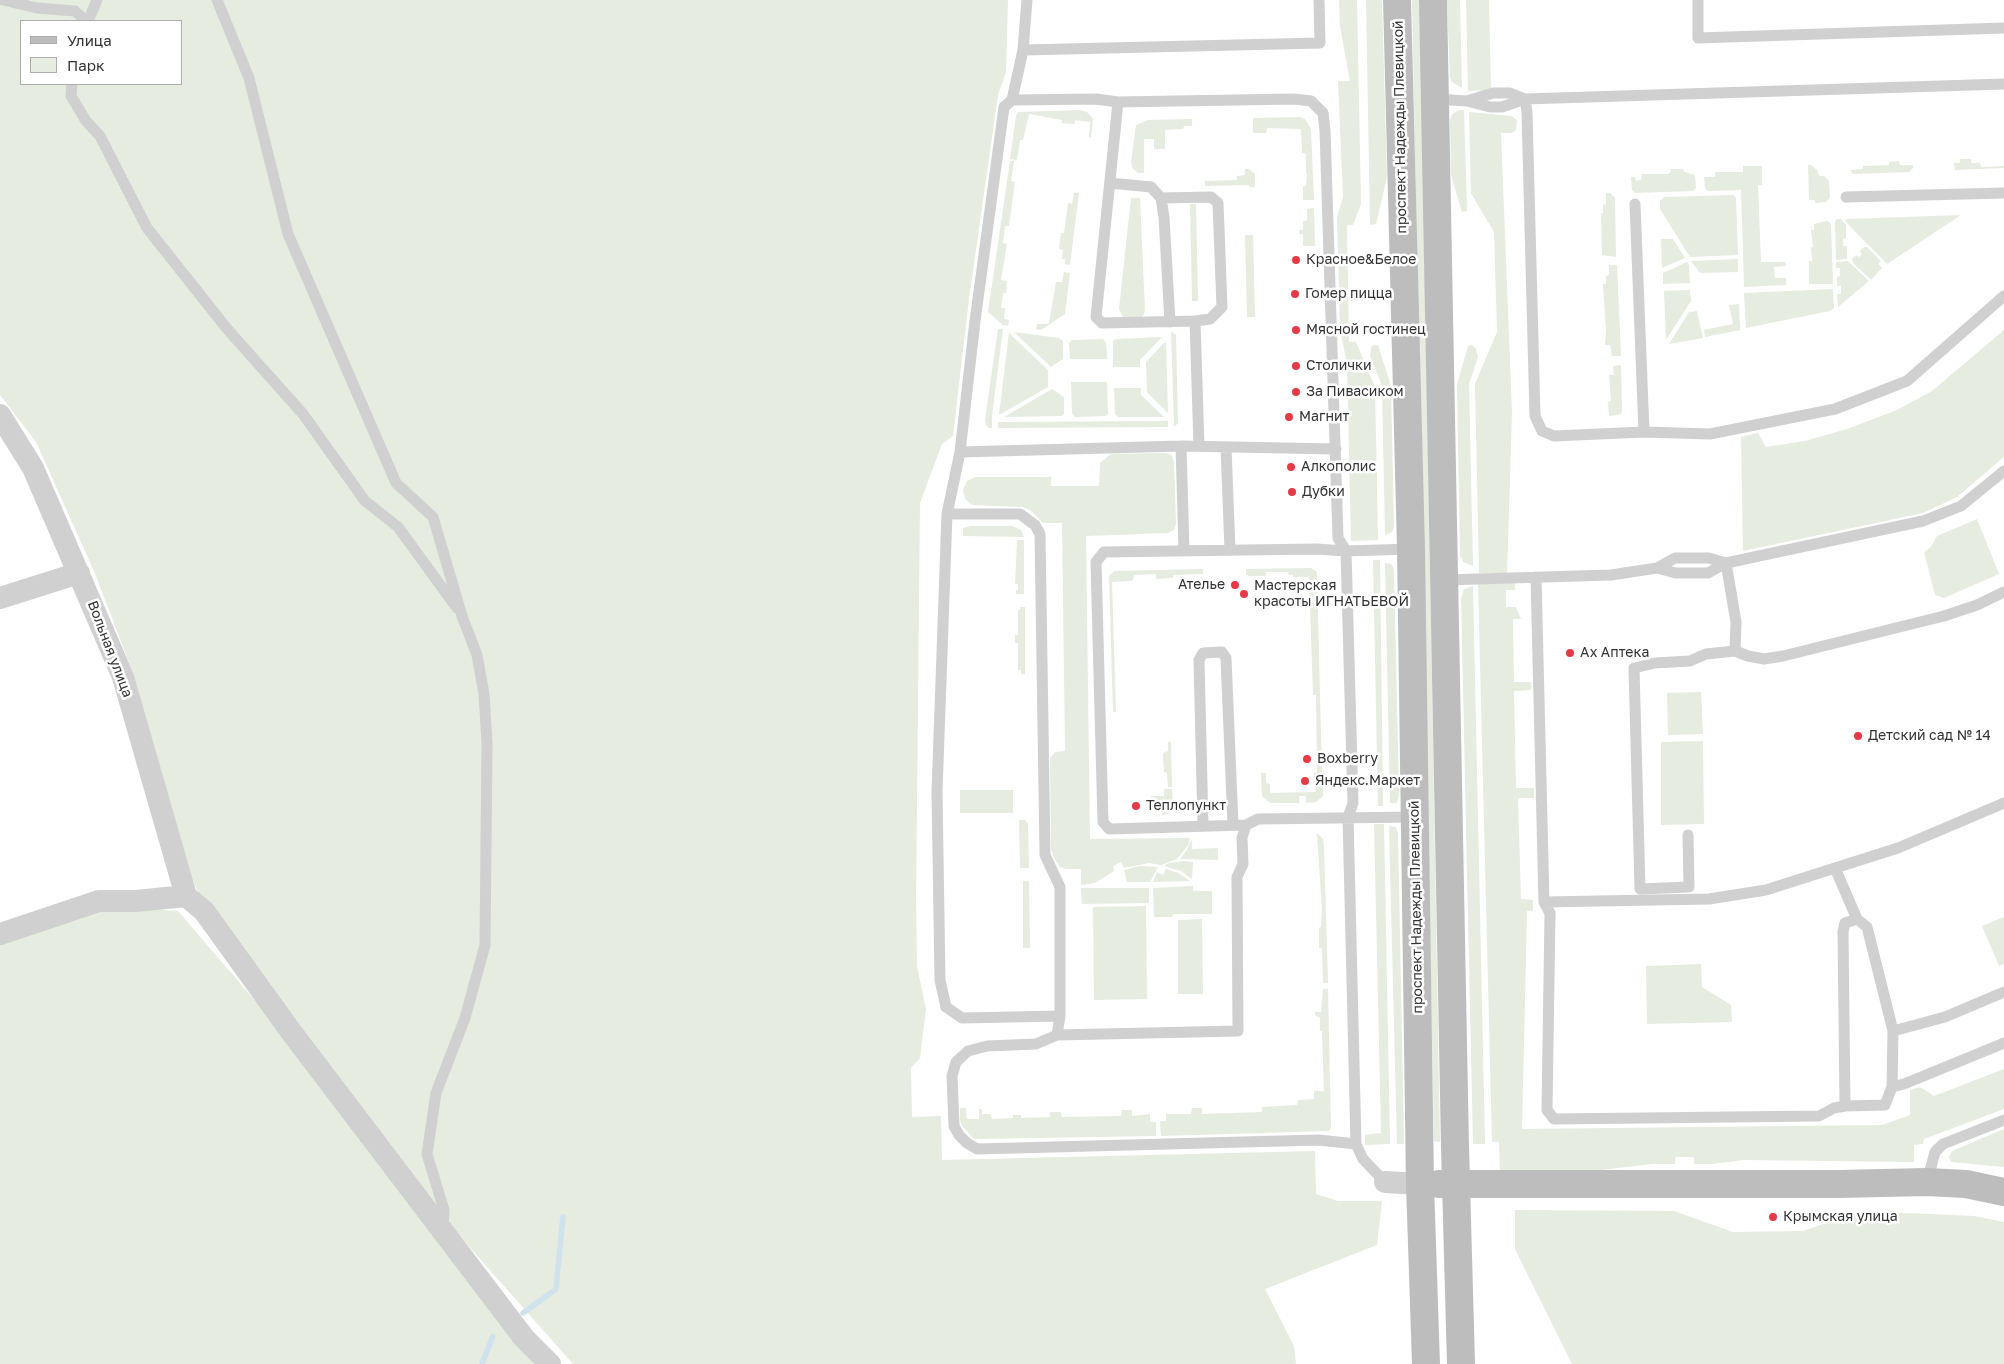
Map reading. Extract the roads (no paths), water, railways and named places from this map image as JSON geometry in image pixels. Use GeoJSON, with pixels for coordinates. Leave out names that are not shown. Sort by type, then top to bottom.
{"type":"FeatureCollection","features":[{"type":"Feature","properties":{"kind":"main road","name":"проспект Надежды Плевицкой"},"geometry":{"type":"LineString","coordinates":[[1397,0],[1411,549],[1420,1184],[1426,1364]]}},
{"type":"Feature","properties":{"kind":"main road"},"geometry":{"type":"LineString","coordinates":[[1433,0],[1461,1364]]}},
{"type":"Feature","properties":{"kind":"main road"},"geometry":{"type":"LineString","coordinates":[[1420,1184],[1838,1184],[1926,1182],[1966,1184],[2004,1192]]}},
{"type":"Feature","properties":{"kind":"street","name":"Вольная улица"},"geometry":{"type":"LineString","coordinates":[[0,415],[33,468],[123,677],[186,896]]}},
{"type":"Feature","properties":{"kind":"street"},"geometry":{"type":"LineString","coordinates":[[0,598],[79,572]]}},
{"type":"Feature","properties":{"kind":"street"},"geometry":{"type":"LineString","coordinates":[[0,934],[99,902],[136,901],[186,896],[204,911],[292,1033],[443,1232],[524,1338],[550,1364]]}},
{"type":"Feature","properties":{"kind":"street"},"geometry":{"type":"LineString","coordinates":[[1384,1182],[1420,1184]]}},
{"type":"Feature","properties":{"kind":"lane"},"geometry":{"type":"LineString","coordinates":[[3,0],[37,8],[76,11],[86,20]]}},
{"type":"Feature","properties":{"kind":"lane"},"geometry":{"type":"LineString","coordinates":[[87,20],[97,0]]}},
{"type":"Feature","properties":{"kind":"lane"},"geometry":{"type":"LineString","coordinates":[[216,0],[249,78],[288,234],[396,483],[433,517],[462,616],[477,655],[484,694],[486,743],[484,945],[465,1018],[436,1093],[427,1154],[444,1210],[443,1232]]}},
{"type":"Feature","properties":{"kind":"lane"},"geometry":{"type":"LineString","coordinates":[[1027,0],[1023,50],[1012,100],[1004,107],[975,321],[960,452],[947,514],[937,792],[940,980],[946,1007],[962,1018],[1060,1016]]}},
{"type":"Feature","properties":{"kind":"lane"},"geometry":{"type":"LineString","coordinates":[[1023,50],[1320,43],[1319,0]]}},
{"type":"Feature","properties":{"kind":"lane"},"geometry":{"type":"LineString","coordinates":[[1698,0],[1698,38],[2004,28]]}},
{"type":"Feature","properties":{"kind":"lane"},"geometry":{"type":"LineString","coordinates":[[1434,99],[1467,101],[1501,93],[1510,93],[1525,99],[2004,84]]}},
{"type":"Feature","properties":{"kind":"lane"},"geometry":{"type":"LineString","coordinates":[[72,85],[71,96],[86,121],[100,136],[147,228],[228,330],[303,414],[365,501],[398,527],[462,616]]}},
{"type":"Feature","properties":{"kind":"lane"},"geometry":{"type":"LineString","coordinates":[[1012,100],[1096,99],[1118,102],[1294,99],[1311,101],[1323,113],[1338,538],[1346,551],[1353,803],[1348,817],[1356,1144],[1363,1159],[1384,1182]]}},
{"type":"Feature","properties":{"kind":"lane"},"geometry":{"type":"LineString","coordinates":[[1525,99],[1527,112],[1535,416],[1542,431],[1554,436],[1644,432],[1710,434],[1835,409],[1907,381],[2004,296]]}},
{"type":"Feature","properties":{"kind":"lane"},"geometry":{"type":"LineString","coordinates":[[1118,102],[1096,317],[1102,323],[1195,321],[1210,319],[1222,307],[1218,203],[1211,197],[1161,198]]}},
{"type":"Feature","properties":{"kind":"lane"},"geometry":{"type":"LineString","coordinates":[[1110,183],[1151,187],[1161,198],[1164,217],[1170,322]]}},
{"type":"Feature","properties":{"kind":"lane"},"geometry":{"type":"LineString","coordinates":[[1846,197],[2004,192]]}},
{"type":"Feature","properties":{"kind":"lane"},"geometry":{"type":"LineString","coordinates":[[1636,204],[1644,432]]}},
{"type":"Feature","properties":{"kind":"lane"},"geometry":{"type":"LineString","coordinates":[[1195,321],[1199,446]]}},
{"type":"Feature","properties":{"kind":"lane"},"geometry":{"type":"LineString","coordinates":[[960,452],[1181,446],[1336,448]]}},
{"type":"Feature","properties":{"kind":"lane"},"geometry":{"type":"LineString","coordinates":[[1181,446],[1184,551]]}},
{"type":"Feature","properties":{"kind":"lane"},"geometry":{"type":"LineString","coordinates":[[1226,447],[1230,550]]}},
{"type":"Feature","properties":{"kind":"lane"},"geometry":{"type":"LineString","coordinates":[[1444,580],[1611,575],[1657,568],[1675,558],[1709,558],[1726,563],[1923,521],[1961,506],[2004,471]]}},
{"type":"Feature","properties":{"kind":"lane"},"geometry":{"type":"LineString","coordinates":[[947,514],[1020,514],[1036,524],[1040,534],[1045,854],[1060,888],[1060,1016],[1057,1035]]}},
{"type":"Feature","properties":{"kind":"lane"},"geometry":{"type":"LineString","coordinates":[[1411,549],[1104,552],[1096,562],[1103,822],[1109,829],[1246,826],[1258,819],[1414,817]]}},
{"type":"Feature","properties":{"kind":"lane"},"geometry":{"type":"LineString","coordinates":[[1726,563],[1736,622],[1735,650]]}},
{"type":"Feature","properties":{"kind":"lane"},"geometry":{"type":"LineString","coordinates":[[1536,577],[1544,902],[1550,913],[1547,1110],[1554,1119],[1819,1116],[1834,1108],[1846,1106],[1885,1106],[1892,1086],[1893,1031],[1867,927],[1857,919],[1835,868]]}},
{"type":"Feature","properties":{"kind":"lane"},"geometry":{"type":"LineString","coordinates":[[1688,835],[1689,887],[1640,889],[1634,668],[1655,663],[1690,661],[1706,654],[1735,650],[1748,656],[1764,659],[1783,656],[1944,616],[1977,605],[2004,592]]}},
{"type":"Feature","properties":{"kind":"lane"},"geometry":{"type":"LineString","coordinates":[[1204,826],[1199,660],[1203,653],[1222,652],[1226,658],[1233,826]]}},
{"type":"Feature","properties":{"kind":"lane"},"geometry":{"type":"LineString","coordinates":[[1544,902],[1710,899],[1766,890],[1898,848],[2004,803]]}},
{"type":"Feature","properties":{"kind":"lane"},"geometry":{"type":"LineString","coordinates":[[1246,826],[1242,838],[1243,864],[1236,877],[1238,1031],[1057,1035],[1036,1044],[987,1046],[968,1051],[956,1062],[952,1076],[954,1126],[966,1143],[978,1148],[1310,1140],[1356,1144]]}},
{"type":"Feature","properties":{"kind":"lane"},"geometry":{"type":"LineString","coordinates":[[1846,1106],[1843,932],[1846,923],[1857,919]]}},
{"type":"Feature","properties":{"kind":"lane"},"geometry":{"type":"LineString","coordinates":[[1893,1031],[1945,1017],[2004,992]]}},
{"type":"Feature","properties":{"kind":"lane"},"geometry":{"type":"LineString","coordinates":[[1892,1086],[1904,1084],[2004,1042]]}},
{"type":"Feature","properties":{"kind":"lane"},"geometry":{"type":"LineString","coordinates":[[1926,1182],[1935,1152],[1943,1144],[2004,1120]]}},
{"type":"Feature","properties":{"kind":"waterway"},"geometry":{"type":"LineString","coordinates":[[523,1313],[556,1289],[563,1217]]}},
{"type":"Feature","properties":{"kind":"waterway"},"geometry":{"type":"LineString","coordinates":[[482,1364],[493,1336]]}},
{"type":"Feature","properties":{"kind":"place","name":"Красное&Белое"},"geometry":{"type":"Point","coordinates":[1296,260]}},
{"type":"Feature","properties":{"kind":"place","name":"Гомер пицца"},"geometry":{"type":"Point","coordinates":[1295,294]}},
{"type":"Feature","properties":{"kind":"place","name":"Мясной гостинец"},"geometry":{"type":"Point","coordinates":[1296,330]}},
{"type":"Feature","properties":{"kind":"place","name":"Столички"},"geometry":{"type":"Point","coordinates":[1296,366]}},
{"type":"Feature","properties":{"kind":"place","name":"За Пивасиком"},"geometry":{"type":"Point","coordinates":[1296,392]}},
{"type":"Feature","properties":{"kind":"place","name":"Магнит"},"geometry":{"type":"Point","coordinates":[1289,417]}},
{"type":"Feature","properties":{"kind":"place","name":"Алкополис"},"geometry":{"type":"Point","coordinates":[1291,467]}},
{"type":"Feature","properties":{"kind":"place","name":"Дубки"},"geometry":{"type":"Point","coordinates":[1292,492]}},
{"type":"Feature","properties":{"kind":"place","name":"Ателье"},"geometry":{"type":"Point","coordinates":[1235,585]}},
{"type":"Feature","properties":{"kind":"place","name":"Мастерская красоты ИГНАТЬЕВОЙ"},"geometry":{"type":"Point","coordinates":[1244,594]}},
{"type":"Feature","properties":{"kind":"place","name":"Ах Аптека"},"geometry":{"type":"Point","coordinates":[1570,653]}},
{"type":"Feature","properties":{"kind":"place","name":"Детский сад № 14"},"geometry":{"type":"Point","coordinates":[1858,736]}},
{"type":"Feature","properties":{"kind":"place","name":"Boxberry"},"geometry":{"type":"Point","coordinates":[1307,759]}},
{"type":"Feature","properties":{"kind":"place","name":"Яндекс.Маркет"},"geometry":{"type":"Point","coordinates":[1305,781]}},
{"type":"Feature","properties":{"kind":"place","name":"Теплопункт"},"geometry":{"type":"Point","coordinates":[1136,806]}},
{"type":"Feature","properties":{"kind":"place","name":"Крымская улица"},"geometry":{"type":"Point","coordinates":[1773,1217]}}]}
